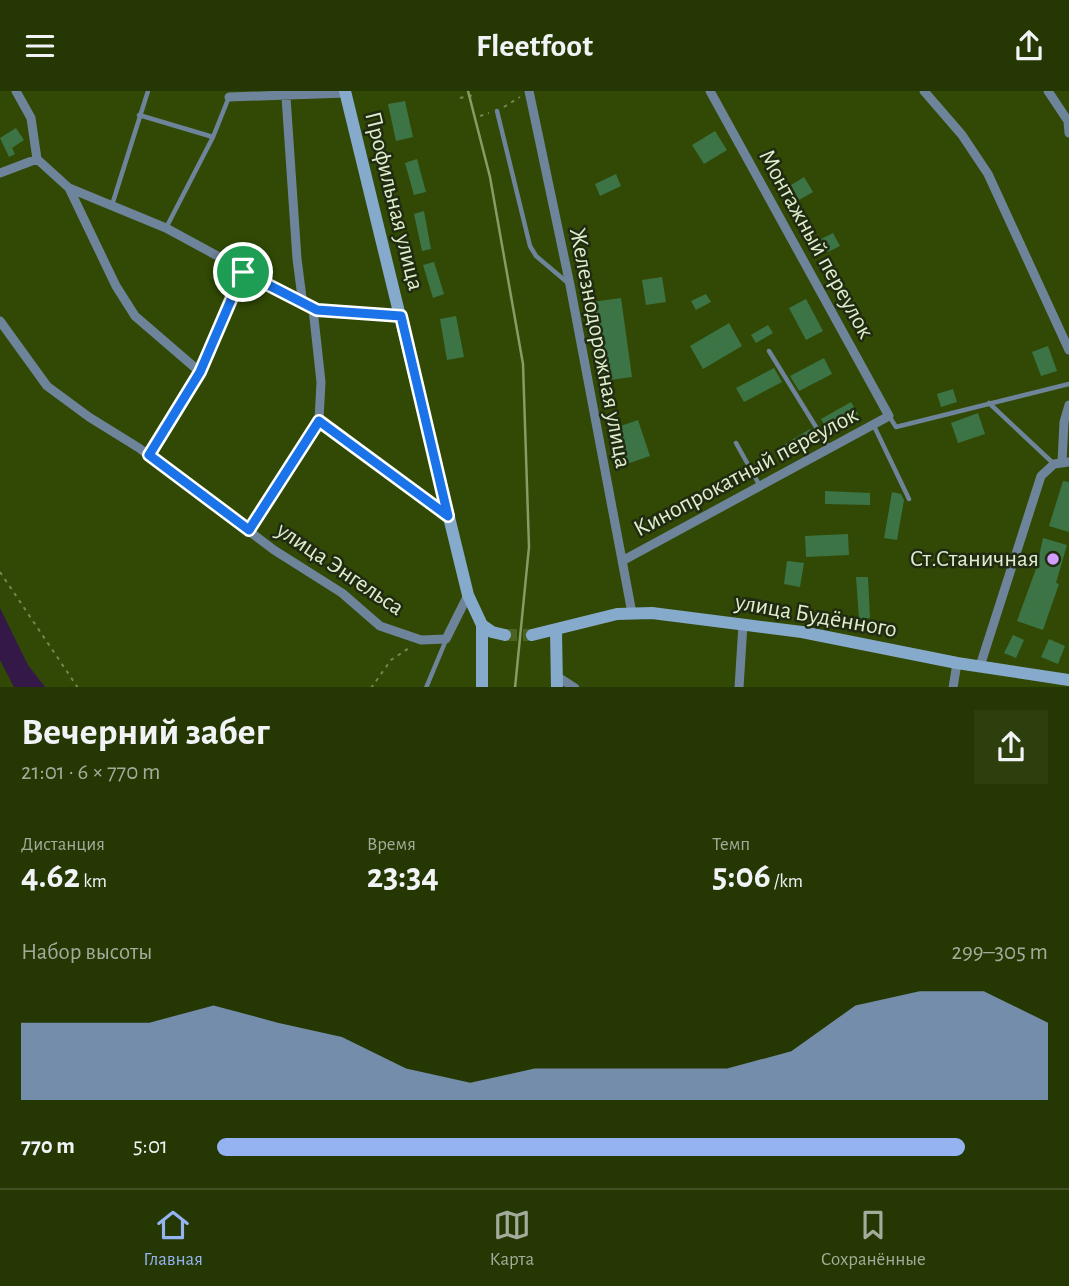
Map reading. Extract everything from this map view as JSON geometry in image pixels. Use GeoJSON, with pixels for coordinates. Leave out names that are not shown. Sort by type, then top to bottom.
{"type":"FeatureCollection","features":[{"type":"Feature","properties":{"kind":"main road","name":"Профильная улица"},"geometry":{"type":"LineString","coordinates":[[346,92],[468,595],[482,625],[482,687]]}},
{"type":"Feature","properties":{"kind":"main road","name":"улица Будённого"},"geometry":{"type":"LineString","coordinates":[[533,635],[632,613],[743,624],[957,663],[1069,680]]}},
{"type":"Feature","properties":{"kind":"main road"},"geometry":{"type":"LineString","coordinates":[[482,625],[492,632],[505,635]]}},
{"type":"Feature","properties":{"kind":"main road"},"geometry":{"type":"LineString","coordinates":[[556,630],[558,682]]}},
{"type":"Feature","properties":{"kind":"street"},"geometry":{"type":"LineString","coordinates":[[16,91],[31,118],[37,159],[69,188],[166,228],[308,307],[401,316]]}},
{"type":"Feature","properties":{"kind":"street","name":"Монтажный переулок"},"geometry":{"type":"LineString","coordinates":[[710,91],[889,416]]}},
{"type":"Feature","properties":{"kind":"street"},"geometry":{"type":"LineString","coordinates":[[924,91],[962,135],[988,174],[1069,349]]}},
{"type":"Feature","properties":{"kind":"street"},"geometry":{"type":"LineString","coordinates":[[1048,91],[1064,114],[1069,133]]}},
{"type":"Feature","properties":{"kind":"street"},"geometry":{"type":"LineString","coordinates":[[229,97],[286,97],[346,92]]}},
{"type":"Feature","properties":{"kind":"street","name":"Железнодорожная улица"},"geometry":{"type":"LineString","coordinates":[[529,92],[570,285],[632,613]]}},
{"type":"Feature","properties":{"kind":"street","name":"улица Энгельса"},"geometry":{"type":"LineString","coordinates":[[249,530],[319,421],[321,382],[297,259],[286,97]]}},
{"type":"Feature","properties":{"kind":"street"},"geometry":{"type":"LineString","coordinates":[[0,173],[37,159]]}},
{"type":"Feature","properties":{"kind":"street"},"geometry":{"type":"LineString","coordinates":[[69,188],[116,286],[135,316],[200,372]]}},
{"type":"Feature","properties":{"kind":"street"},"geometry":{"type":"LineString","coordinates":[[149,455],[200,372],[243,272]]}},
{"type":"Feature","properties":{"kind":"street","name":"улица Энгельса"},"geometry":{"type":"LineString","coordinates":[[0,321],[47,386],[89,417],[149,455],[249,530],[342,593],[380,626],[421,640],[446,639]]}},
{"type":"Feature","properties":{"kind":"street"},"geometry":{"type":"LineString","coordinates":[[980,666],[1041,477],[1062,463],[1064,422],[1069,405]]}},
{"type":"Feature","properties":{"kind":"street","name":"Кинопрокатный переулок"},"geometry":{"type":"LineString","coordinates":[[622,561],[889,416]]}},
{"type":"Feature","properties":{"kind":"street"},"geometry":{"type":"LineString","coordinates":[[319,421],[448,516]]}},
{"type":"Feature","properties":{"kind":"street"},"geometry":{"type":"LineString","coordinates":[[446,639],[468,595]]}},
{"type":"Feature","properties":{"kind":"street"},"geometry":{"type":"LineString","coordinates":[[739,687],[743,624]]}},
{"type":"Feature","properties":{"kind":"street"},"geometry":{"type":"LineString","coordinates":[[953,687],[957,663]]}},
{"type":"Feature","properties":{"kind":"lane"},"geometry":{"type":"LineString","coordinates":[[111,206],[148,91]]}},
{"type":"Feature","properties":{"kind":"lane"},"geometry":{"type":"LineString","coordinates":[[166,228],[213,137],[229,97]]}},
{"type":"Feature","properties":{"kind":"lane"},"geometry":{"type":"LineString","coordinates":[[497,111],[530,246],[536,256],[570,285]]}},
{"type":"Feature","properties":{"kind":"lane"},"geometry":{"type":"LineString","coordinates":[[139,114],[213,137]]}},
{"type":"Feature","properties":{"kind":"lane"},"geometry":{"type":"LineString","coordinates":[[769,351],[829,449]]}},
{"type":"Feature","properties":{"kind":"lane"},"geometry":{"type":"LineString","coordinates":[[889,416],[896,427],[1069,384]]}},
{"type":"Feature","properties":{"kind":"lane"},"geometry":{"type":"LineString","coordinates":[[989,402],[1062,463]]}},
{"type":"Feature","properties":{"kind":"lane"},"geometry":{"type":"LineString","coordinates":[[874,425],[909,499]]}},
{"type":"Feature","properties":{"kind":"lane"},"geometry":{"type":"LineString","coordinates":[[736,443],[761,486]]}},
{"type":"Feature","properties":{"kind":"lane"},"geometry":{"type":"LineString","coordinates":[[426,687],[446,639]]}},
{"type":"Feature","properties":{"kind":"path"},"geometry":{"type":"LineString","coordinates":[[480,116],[497,111],[529,92]]}},
{"type":"Feature","properties":{"kind":"path"},"geometry":{"type":"LineString","coordinates":[[460,98],[474,95]]}},
{"type":"Feature","properties":{"kind":"path"},"geometry":{"type":"LineString","coordinates":[[0,572],[77,687]]}},
{"type":"Feature","properties":{"kind":"path"},"geometry":{"type":"LineString","coordinates":[[372,687],[391,660],[421,640]]}},
{"type":"Feature","properties":{"kind":"shaded area"},"geometry":{"type":"Polygon","coordinates":[[[0,608],[28,665],[45,687],[14,687],[0,660],[0,608]]]}},
{"type":"Feature","properties":{"kind":"building"},"geometry":{"type":"Polygon","coordinates":[[[405,101],[413,137],[396,141],[388,104],[405,101]]]}},
{"type":"Feature","properties":{"kind":"building"},"geometry":{"type":"Polygon","coordinates":[[[16,128],[24,140],[12,148],[15,154],[9,157],[0,138],[16,128]]]}},
{"type":"Feature","properties":{"kind":"building"},"geometry":{"type":"Polygon","coordinates":[[[715,131],[727,150],[704,164],[692,145],[715,131]]]}},
{"type":"Feature","properties":{"kind":"building"},"geometry":{"type":"Polygon","coordinates":[[[417,159],[426,192],[414,195],[405,163],[417,159]]]}},
{"type":"Feature","properties":{"kind":"building"},"geometry":{"type":"Polygon","coordinates":[[[616,174],[621,186],[600,196],[595,184],[616,174]]]}},
{"type":"Feature","properties":{"kind":"building"},"geometry":{"type":"Polygon","coordinates":[[[804,177],[813,192],[799,200],[791,185],[804,177]]]}},
{"type":"Feature","properties":{"kind":"building"},"geometry":{"type":"Polygon","coordinates":[[[424,211],[431,249],[422,251],[414,214],[424,211]]]}},
{"type":"Feature","properties":{"kind":"building"},"geometry":{"type":"Polygon","coordinates":[[[833,233],[840,246],[828,252],[821,239],[833,233]]]}},
{"type":"Feature","properties":{"kind":"building"},"geometry":{"type":"Polygon","coordinates":[[[434,262],[444,294],[433,298],[423,265],[434,262]]]}},
{"type":"Feature","properties":{"kind":"building"},"geometry":{"type":"Polygon","coordinates":[[[662,277],[666,302],[646,305],[642,280],[662,277]]]}},
{"type":"Feature","properties":{"kind":"building"},"geometry":{"type":"Polygon","coordinates":[[[706,294],[711,302],[696,310],[691,301],[706,294]]]}},
{"type":"Feature","properties":{"kind":"building"},"geometry":{"type":"Polygon","coordinates":[[[621,298],[632,377],[603,381],[592,302],[621,298]]]}},
{"type":"Feature","properties":{"kind":"building"},"geometry":{"type":"Polygon","coordinates":[[[806,299],[823,331],[806,340],[789,308],[806,299]]]}},
{"type":"Feature","properties":{"kind":"building"},"geometry":{"type":"Polygon","coordinates":[[[456,316],[464,357],[447,360],[440,319],[456,316]]]}},
{"type":"Feature","properties":{"kind":"building"},"geometry":{"type":"Polygon","coordinates":[[[729,323],[742,346],[703,369],[690,346],[729,323]]]}},
{"type":"Feature","properties":{"kind":"building"},"geometry":{"type":"Polygon","coordinates":[[[768,325],[773,333],[756,343],[751,335],[768,325]]]}},
{"type":"Feature","properties":{"kind":"building"},"geometry":{"type":"Polygon","coordinates":[[[1048,346],[1057,371],[1041,376],[1032,352],[1048,346]]]}},
{"type":"Feature","properties":{"kind":"building"},"geometry":{"type":"Polygon","coordinates":[[[824,358],[832,374],[799,391],[790,376],[824,358]]]}},
{"type":"Feature","properties":{"kind":"building"},"geometry":{"type":"Polygon","coordinates":[[[774,368],[782,382],[744,402],[736,388],[774,368]]]}},
{"type":"Feature","properties":{"kind":"building"},"geometry":{"type":"Polygon","coordinates":[[[953,389],[957,402],[941,407],[937,394],[953,389]]]}},
{"type":"Feature","properties":{"kind":"building"},"geometry":{"type":"Polygon","coordinates":[[[851,402],[858,414],[828,431],[821,419],[851,402]]]}},
{"type":"Feature","properties":{"kind":"building"},"geometry":{"type":"Polygon","coordinates":[[[978,413],[985,434],[958,443],[951,423],[978,413]]]}},
{"type":"Feature","properties":{"kind":"building"},"geometry":{"type":"Polygon","coordinates":[[[638,420],[650,456],[621,466],[609,430],[638,420]]]}},
{"type":"Feature","properties":{"kind":"building"},"geometry":{"type":"Polygon","coordinates":[[[810,429],[816,440],[781,462],[774,451],[810,429]]]}},
{"type":"Feature","properties":{"kind":"building"},"geometry":{"type":"Polygon","coordinates":[[[1063,481],[1069,482],[1069,532],[1049,526],[1063,481]]]}},
{"type":"Feature","properties":{"kind":"building"},"geometry":{"type":"Polygon","coordinates":[[[825,491],[870,493],[870,505],[825,504],[825,491]]]}},
{"type":"Feature","properties":{"kind":"building"},"geometry":{"type":"Polygon","coordinates":[[[892,492],[901,494],[904,500],[897,540],[884,538],[892,492]]]}},
{"type":"Feature","properties":{"kind":"building"},"geometry":{"type":"Polygon","coordinates":[[[848,534],[849,555],[806,557],[805,536],[848,534]]]}},
{"type":"Feature","properties":{"kind":"building"},"geometry":{"type":"Polygon","coordinates":[[[1043,538],[1067,545],[1056,583],[1059,584],[1043,630],[1017,621],[1037,566],[1043,538]]]}},
{"type":"Feature","properties":{"kind":"building"},"geometry":{"type":"Polygon","coordinates":[[[787,561],[804,563],[800,587],[784,584],[787,561]]]}},
{"type":"Feature","properties":{"kind":"building"},"geometry":{"type":"Polygon","coordinates":[[[856,577],[868,577],[870,618],[859,619],[856,577]]]}},
{"type":"Feature","properties":{"kind":"building"},"geometry":{"type":"Polygon","coordinates":[[[1013,635],[1024,640],[1016,658],[1004,653],[1013,635]]]}},
{"type":"Feature","properties":{"kind":"building"},"geometry":{"type":"Polygon","coordinates":[[[1049,639],[1065,646],[1058,664],[1041,657],[1049,639]]]}},
{"type":"Feature","properties":{"kind":"tunnel"},"geometry":{"type":"LineString","coordinates":[[505,635],[532,635]]}},
{"type":"Feature","properties":{"kind":"railway"},"geometry":{"type":"LineString","coordinates":[[468,91],[490,177],[523,364],[529,547],[515,687]]}},
{"type":"Feature","properties":{"kind":"place","name":"Ст.Станичная"},"geometry":{"type":"Point","coordinates":[1053,559]}},
{"type":"Feature","properties":{"kind":"route"},"geometry":{"type":"LineString","coordinates":[[243,272],[317,310],[401,316],[448,516],[319,421],[249,530],[149,455],[200,372],[243,272]]}}]}
